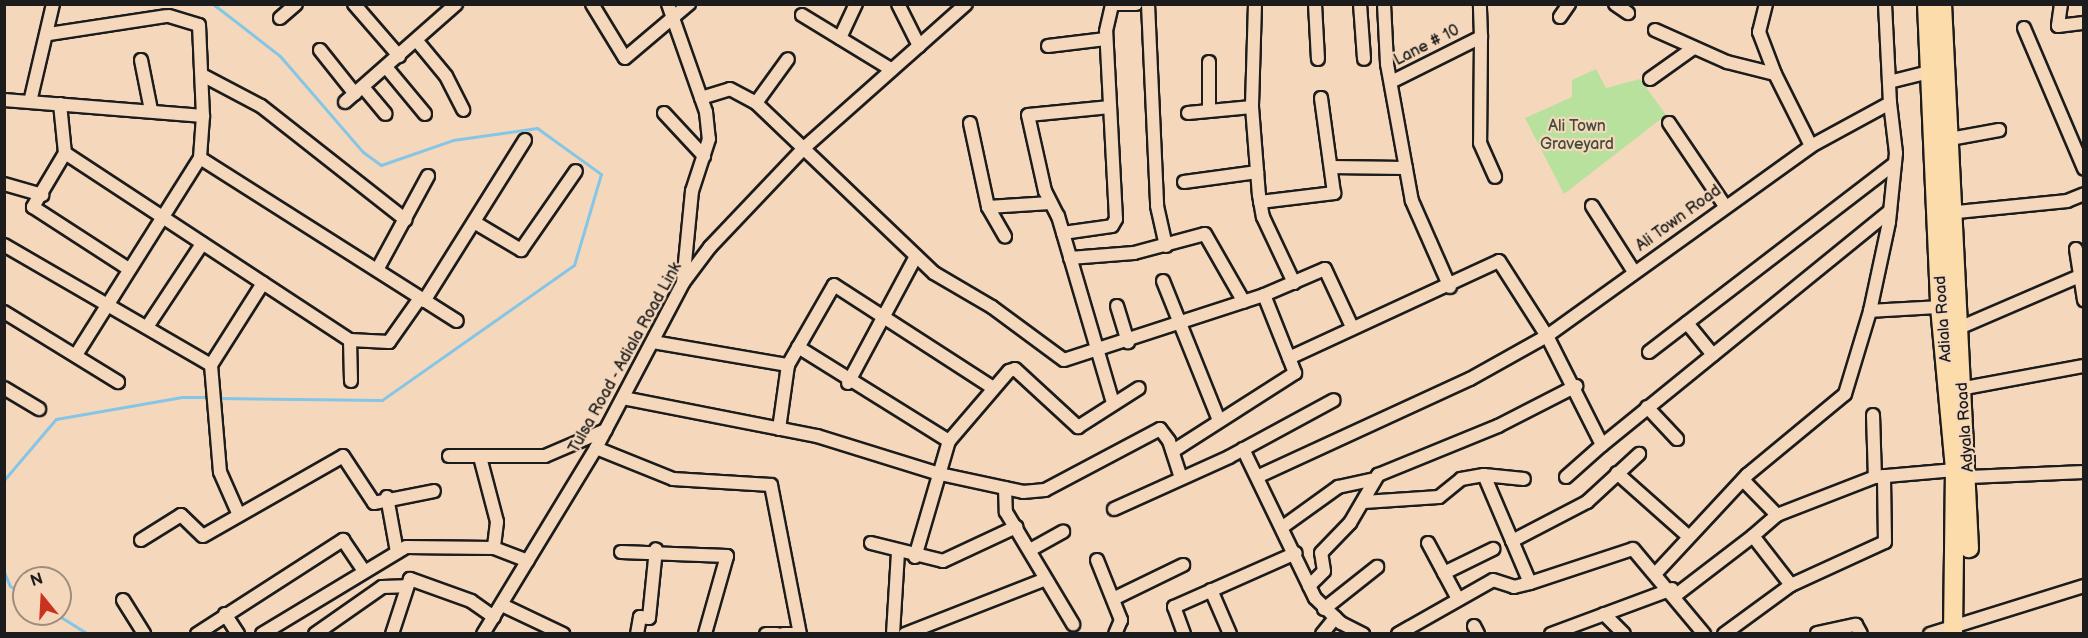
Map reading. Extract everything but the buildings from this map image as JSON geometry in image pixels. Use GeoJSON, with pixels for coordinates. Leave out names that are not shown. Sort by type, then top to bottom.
{"type":"FeatureCollection","features":[{"type":"Feature","properties":{"kind":"main road","name":"Adiala Road"},"geometry":{"type":"LineString","coordinates":[[1927,4],[1945,213],[1940,307],[1942,334],[1956,389],[1962,474],[1960,628]]}},
{"type":"Feature","properties":{"kind":"main road","name":"Adyala Road"},"geometry":{"type":"LineString","coordinates":[[1941,4],[1950,139],[1945,213],[1960,327],[1956,389]]}},
{"type":"Feature","properties":{"kind":"street"},"geometry":{"type":"LineString","coordinates":[[30,102],[49,34],[53,4]]}},
{"type":"Feature","properties":{"kind":"street"},"geometry":{"type":"LineString","coordinates":[[280,18],[296,4]]}},
{"type":"Feature","properties":{"kind":"street"},"geometry":{"type":"LineString","coordinates":[[354,94],[417,41],[456,4]]}},
{"type":"Feature","properties":{"kind":"street"},"geometry":{"type":"LineString","coordinates":[[592,4],[625,58],[675,21],[689,4]]}},
{"type":"Feature","properties":{"kind":"street"},"geometry":{"type":"LineString","coordinates":[[668,4],[701,98],[708,139],[692,191],[683,284]]}},
{"type":"Feature","properties":{"kind":"street"},"geometry":{"type":"LineString","coordinates":[[840,38],[856,4]]}},
{"type":"Feature","properties":{"kind":"street"},"geometry":{"type":"LineString","coordinates":[[898,4],[920,46]]}},
{"type":"Feature","properties":{"kind":"street","name":"Tulsa Road - Adiala Road Link"},"geometry":{"type":"LineString","coordinates":[[483,633],[596,448],[683,284],[805,147],[966,4]]}},
{"type":"Feature","properties":{"kind":"street"},"geometry":{"type":"LineString","coordinates":[[1063,233],[1115,223],[1106,39],[1112,4]]}},
{"type":"Feature","properties":{"kind":"street"},"geometry":{"type":"LineString","coordinates":[[1117,4],[1134,5]]}},
{"type":"Feature","properties":{"kind":"street"},"geometry":{"type":"LineString","coordinates":[[1148,4],[1157,206],[1166,246]]}},
{"type":"Feature","properties":{"kind":"street"},"geometry":{"type":"LineString","coordinates":[[1255,4],[1252,107],[1260,202],[1294,283]]}},
{"type":"Feature","properties":{"kind":"street"},"geometry":{"type":"LineString","coordinates":[[1315,4],[1318,59]]}},
{"type":"Feature","properties":{"kind":"street"},"geometry":{"type":"LineString","coordinates":[[1360,4],[1364,59]]}},
{"type":"Feature","properties":{"kind":"street"},"geometry":{"type":"LineString","coordinates":[[1384,4],[1391,82],[1412,201],[1450,287]]}},
{"type":"Feature","properties":{"kind":"street","name":"Lane # 10"},"geometry":{"type":"LineString","coordinates":[[1391,82],[1481,37],[1480,4]]}},
{"type":"Feature","properties":{"kind":"street"},"geometry":{"type":"LineString","coordinates":[[1560,17],[1569,4]]}},
{"type":"Feature","properties":{"kind":"street"},"geometry":{"type":"LineString","coordinates":[[1615,4],[1628,13]]}},
{"type":"Feature","properties":{"kind":"street"},"geometry":{"type":"LineString","coordinates":[[1766,4],[1759,32],[1775,74],[1811,146]]}},
{"type":"Feature","properties":{"kind":"street"},"geometry":{"type":"LineString","coordinates":[[2061,4],[2058,26],[2084,23]]}},
{"type":"Feature","properties":{"kind":"street"},"geometry":{"type":"LineString","coordinates":[[1656,573],[1743,480],[1845,394],[1870,311],[1890,211],[1895,163],[1881,5]]}},
{"type":"Feature","properties":{"kind":"street"},"geometry":{"type":"LineString","coordinates":[[362,7],[399,56]]}},
{"type":"Feature","properties":{"kind":"street"},"geometry":{"type":"LineString","coordinates":[[802,15],[892,70]]}},
{"type":"Feature","properties":{"kind":"street"},"geometry":{"type":"LineString","coordinates":[[49,34],[167,16],[199,25],[204,76],[200,158],[76,355]]}},
{"type":"Feature","properties":{"kind":"street"},"geometry":{"type":"LineString","coordinates":[[2024,28],[2084,169]]}},
{"type":"Feature","properties":{"kind":"street"},"geometry":{"type":"LineString","coordinates":[[1655,30],[1692,49],[1775,74]]}},
{"type":"Feature","properties":{"kind":"street"},"geometry":{"type":"LineString","coordinates":[[1481,37],[1480,143],[1495,177]]}},
{"type":"Feature","properties":{"kind":"street"},"geometry":{"type":"LineString","coordinates":[[1048,46],[1106,39]]}},
{"type":"Feature","properties":{"kind":"street"},"geometry":{"type":"LineString","coordinates":[[417,41],[446,76],[463,110]]}},
{"type":"Feature","properties":{"kind":"street"},"geometry":{"type":"LineString","coordinates":[[1650,79],[1692,49]]}},
{"type":"Feature","properties":{"kind":"street"},"geometry":{"type":"LineString","coordinates":[[320,50],[354,94],[386,114]]}},
{"type":"Feature","properties":{"kind":"street"},"geometry":{"type":"LineString","coordinates":[[756,103],[788,59]]}},
{"type":"Feature","properties":{"kind":"street"},"geometry":{"type":"LineString","coordinates":[[141,60],[151,110]]}},
{"type":"Feature","properties":{"kind":"street"},"geometry":{"type":"LineString","coordinates":[[1209,62],[1209,111]]}},
{"type":"Feature","properties":{"kind":"street"},"geometry":{"type":"LineString","coordinates":[[386,67],[425,114]]}},
{"type":"Feature","properties":{"kind":"street"},"geometry":{"type":"LineString","coordinates":[[1889,82],[1933,71]]}},
{"type":"Feature","properties":{"kind":"street"},"geometry":{"type":"LineString","coordinates":[[204,76],[261,106],[406,220]]}},
{"type":"Feature","properties":{"kind":"street"},"geometry":{"type":"LineString","coordinates":[[701,98],[730,90],[756,103],[805,147],[825,173],[916,256],[1064,360],[1097,352],[1244,302],[1325,269],[1352,327]]}},
{"type":"Feature","properties":{"kind":"street"},"geometry":{"type":"LineString","coordinates":[[1260,202],[1332,194],[1331,167],[1321,98]]}},
{"type":"Feature","properties":{"kind":"street"},"geometry":{"type":"LineString","coordinates":[[4,100],[151,110],[203,116]]}},
{"type":"Feature","properties":{"kind":"street","name":"Ali Town Road"},"geometry":{"type":"LineString","coordinates":[[1259,476],[1470,379],[1547,336],[1811,146],[1890,103]]}},
{"type":"Feature","properties":{"kind":"street"},"geometry":{"type":"LineString","coordinates":[[60,104],[65,153],[33,207],[129,270]]}},
{"type":"Feature","properties":{"kind":"street"},"geometry":{"type":"LineString","coordinates":[[1110,107],[1028,115],[1050,203],[1063,233],[1113,403]]}},
{"type":"Feature","properties":{"kind":"street"},"geometry":{"type":"LineString","coordinates":[[1188,113],[1252,107]]}},
{"type":"Feature","properties":{"kind":"street"},"geometry":{"type":"LineString","coordinates":[[664,113],[704,156]]}},
{"type":"Feature","properties":{"kind":"street"},"geometry":{"type":"LineString","coordinates":[[970,123],[988,207],[1005,237]]}},
{"type":"Feature","properties":{"kind":"street"},"geometry":{"type":"LineString","coordinates":[[1669,123],[1725,206]]}},
{"type":"Feature","properties":{"kind":"street"},"geometry":{"type":"LineString","coordinates":[[1950,139],[1999,130]]}},
{"type":"Feature","properties":{"kind":"street"},"geometry":{"type":"LineString","coordinates":[[65,153],[162,219],[351,340],[389,342],[422,299],[474,222],[525,140]]}},
{"type":"Feature","properties":{"kind":"street"},"geometry":{"type":"LineString","coordinates":[[200,158],[458,321]]}},
{"type":"Feature","properties":{"kind":"street"},"geometry":{"type":"LineString","coordinates":[[1649,352],[1895,163]]}},
{"type":"Feature","properties":{"kind":"street"},"geometry":{"type":"LineString","coordinates":[[1331,167],[1406,168]]}},
{"type":"Feature","properties":{"kind":"street"},"geometry":{"type":"LineString","coordinates":[[474,222],[521,250],[576,171]]}},
{"type":"Feature","properties":{"kind":"street"},"geometry":{"type":"LineString","coordinates":[[1184,182],[1257,172]]}},
{"type":"Feature","properties":{"kind":"street"},"geometry":{"type":"LineString","coordinates":[[377,270],[428,176]]}},
{"type":"Feature","properties":{"kind":"street"},"geometry":{"type":"LineString","coordinates":[[4,184],[42,195]]}},
{"type":"Feature","properties":{"kind":"street"},"geometry":{"type":"LineString","coordinates":[[1945,213],[2067,201],[2084,194]]}},
{"type":"Feature","properties":{"kind":"street"},"geometry":{"type":"LineString","coordinates":[[988,207],[1050,203]]}},
{"type":"Feature","properties":{"kind":"street"},"geometry":{"type":"LineString","coordinates":[[1593,206],[1634,272]]}},
{"type":"Feature","properties":{"kind":"street"},"geometry":{"type":"LineString","coordinates":[[1566,477],[1647,407],[1890,211]]}},
{"type":"Feature","properties":{"kind":"street"},"geometry":{"type":"LineString","coordinates":[[1070,258],[1166,246],[1205,234],[1244,302]]}},
{"type":"Feature","properties":{"kind":"street"},"geometry":{"type":"LineString","coordinates":[[147,327],[202,244]]}},
{"type":"Feature","properties":{"kind":"street"},"geometry":{"type":"LineString","coordinates":[[4,245],[107,303],[211,368]]}},
{"type":"Feature","properties":{"kind":"street"},"geometry":{"type":"LineString","coordinates":[[2076,249],[2084,300]]}},
{"type":"Feature","properties":{"kind":"street"},"geometry":{"type":"LineString","coordinates":[[848,383],[884,320],[916,256]]}},
{"type":"Feature","properties":{"kind":"street"},"geometry":{"type":"LineString","coordinates":[[1289,358],[1352,327],[1465,281],[1499,261],[1576,386],[1602,445]]}},
{"type":"Feature","properties":{"kind":"street"},"geometry":{"type":"LineString","coordinates":[[1942,334],[2080,276]]}},
{"type":"Feature","properties":{"kind":"street"},"geometry":{"type":"LineString","coordinates":[[1163,281],[1177,325],[1219,420]]}},
{"type":"Feature","properties":{"kind":"street"},"geometry":{"type":"LineString","coordinates":[[239,515],[220,472],[211,368],[263,283]]}},
{"type":"Feature","properties":{"kind":"street"},"geometry":{"type":"LineString","coordinates":[[779,429],[788,365],[834,285],[884,320],[993,388]]}},
{"type":"Feature","properties":{"kind":"street"},"geometry":{"type":"LineString","coordinates":[[1173,451],[1219,420],[1289,380],[1295,373],[1264,295]]}},
{"type":"Feature","properties":{"kind":"street"},"geometry":{"type":"LineString","coordinates":[[1117,306],[1128,342]]}},
{"type":"Feature","properties":{"kind":"street"},"geometry":{"type":"LineString","coordinates":[[1870,311],[1940,307]]}},
{"type":"Feature","properties":{"kind":"street"},"geometry":{"type":"LineString","coordinates":[[4,312],[118,382]]}},
{"type":"Feature","properties":{"kind":"street"},"geometry":{"type":"LineString","coordinates":[[1687,323],[1713,355]]}},
{"type":"Feature","properties":{"kind":"street"},"geometry":{"type":"LineString","coordinates":[[351,340],[351,381]]}},
{"type":"Feature","properties":{"kind":"street"},"geometry":{"type":"LineString","coordinates":[[653,342],[788,365]]}},
{"type":"Feature","properties":{"kind":"street"},"geometry":{"type":"LineString","coordinates":[[798,347],[848,383],[949,441]]}},
{"type":"Feature","properties":{"kind":"street"},"geometry":{"type":"LineString","coordinates":[[1956,389],[2084,366]]}},
{"type":"Feature","properties":{"kind":"street"},"geometry":{"type":"LineString","coordinates":[[915,557],[949,441],[993,388],[1015,369],[1078,427],[1139,388]]}},
{"type":"Feature","properties":{"kind":"street"},"geometry":{"type":"LineString","coordinates":[[1284,526],[1338,487],[1372,480],[1576,386]]}},
{"type":"Feature","properties":{"kind":"street"},"geometry":{"type":"LineString","coordinates":[[4,388],[39,409]]}},
{"type":"Feature","properties":{"kind":"street"},"geometry":{"type":"LineString","coordinates":[[623,399],[779,429],[940,474],[1005,488],[1045,490],[1160,429],[1173,451],[1181,477]]}},
{"type":"Feature","properties":{"kind":"street"},"geometry":{"type":"LineString","coordinates":[[1114,509],[1243,449],[1334,400]]}},
{"type":"Feature","properties":{"kind":"street"},"geometry":{"type":"LineString","coordinates":[[1647,407],[1677,439]]}},
{"type":"Feature","properties":{"kind":"street"},"geometry":{"type":"LineString","coordinates":[[1724,633],[1791,585],[1885,542],[1873,415]]}},
{"type":"Feature","properties":{"kind":"street"},"geometry":{"type":"LineString","coordinates":[[448,456],[545,456],[606,430]]}},
{"type":"Feature","properties":{"kind":"street"},"geometry":{"type":"LineString","coordinates":[[596,448],[673,479],[771,484],[798,633],[783,633]]}},
{"type":"Feature","properties":{"kind":"street"},"geometry":{"type":"LineString","coordinates":[[1243,449],[1284,526],[1310,586],[1324,609],[1335,618],[1363,633]]}},
{"type":"Feature","properties":{"kind":"street"},"geometry":{"type":"LineString","coordinates":[[1512,541],[1587,502],[1639,454]]}},
{"type":"Feature","properties":{"kind":"street"},"geometry":{"type":"LineString","coordinates":[[141,540],[177,516],[200,536],[343,456],[374,503],[387,497],[434,491]]}},
{"type":"Feature","properties":{"kind":"street"},"geometry":{"type":"LineString","coordinates":[[480,457],[497,522],[494,548]]}},
{"type":"Feature","properties":{"kind":"street"},"geometry":{"type":"LineString","coordinates":[[1551,633],[1674,592],[1753,536],[1777,514],[1879,476],[2084,472]]}},
{"type":"Feature","properties":{"kind":"street"},"geometry":{"type":"LineString","coordinates":[[1617,473],[1689,537]]}},
{"type":"Feature","properties":{"kind":"street"},"geometry":{"type":"LineString","coordinates":[[1364,502],[1439,496],[1461,479],[1484,476],[1524,479]]}},
{"type":"Feature","properties":{"kind":"street"},"geometry":{"type":"LineString","coordinates":[[1484,476],[1530,583]]}},
{"type":"Feature","properties":{"kind":"street"},"geometry":{"type":"LineString","coordinates":[[1310,586],[1324,570],[1321,554],[1364,502],[1372,480]]}},
{"type":"Feature","properties":{"kind":"street"},"geometry":{"type":"LineString","coordinates":[[1743,480],[1777,514]]}},
{"type":"Feature","properties":{"kind":"street"},"geometry":{"type":"LineString","coordinates":[[1005,488],[1006,512],[1073,624]]}},
{"type":"Feature","properties":{"kind":"street"},"geometry":{"type":"LineString","coordinates":[[387,497],[396,552]]}},
{"type":"Feature","properties":{"kind":"street"},"geometry":{"type":"LineString","coordinates":[[872,543],[915,557],[951,560],[1016,527]]}},
{"type":"Feature","properties":{"kind":"street"},"geometry":{"type":"LineString","coordinates":[[1030,550],[1063,532]]}},
{"type":"Feature","properties":{"kind":"street"},"geometry":{"type":"LineString","coordinates":[[1753,536],[1791,585]]}},
{"type":"Feature","properties":{"kind":"street"},"geometry":{"type":"LineString","coordinates":[[197,633],[344,540],[364,571]]}},
{"type":"Feature","properties":{"kind":"street"},"geometry":{"type":"LineString","coordinates":[[1428,543],[1458,599]]}},
{"type":"Feature","properties":{"kind":"street"},"geometry":{"type":"LineString","coordinates":[[262,633],[396,552],[494,548],[528,561]]}},
{"type":"Feature","properties":{"kind":"street"},"geometry":{"type":"LineString","coordinates":[[637,633],[640,617],[648,618],[656,549]]}},
{"type":"Feature","properties":{"kind":"street"},"geometry":{"type":"LineString","coordinates":[[621,552],[656,549],[727,556],[705,633]]}},
{"type":"Feature","properties":{"kind":"street"},"geometry":{"type":"LineString","coordinates":[[1444,573],[1493,549]]}},
{"type":"Feature","properties":{"kind":"street"},"geometry":{"type":"LineString","coordinates":[[1398,633],[1493,580],[1514,586],[1530,583],[1633,549],[1674,592],[1704,633]]}},
{"type":"Feature","properties":{"kind":"street"},"geometry":{"type":"LineString","coordinates":[[893,633],[898,552]]}},
{"type":"Feature","properties":{"kind":"street"},"geometry":{"type":"LineString","coordinates":[[1184,633],[1174,607],[1296,553]]}},
{"type":"Feature","properties":{"kind":"street"},"geometry":{"type":"LineString","coordinates":[[1097,560],[1121,620],[1114,633]]}},
{"type":"Feature","properties":{"kind":"street"},"geometry":{"type":"LineString","coordinates":[[1113,599],[1183,565]]}},
{"type":"Feature","properties":{"kind":"street"},"geometry":{"type":"LineString","coordinates":[[1324,609],[1377,567]]}},
{"type":"Feature","properties":{"kind":"street"},"geometry":{"type":"LineString","coordinates":[[315,633],[382,587],[405,586],[414,579],[471,601],[494,617]]}},
{"type":"Feature","properties":{"kind":"street"},"geometry":{"type":"LineString","coordinates":[[905,633],[1046,579]]}},
{"type":"Feature","properties":{"kind":"street"},"geometry":{"type":"LineString","coordinates":[[392,633],[405,586]]}},
{"type":"Feature","properties":{"kind":"street"},"geometry":{"type":"LineString","coordinates":[[1930,633],[1960,628],[2084,586]]}},
{"type":"Feature","properties":{"kind":"street"},"geometry":{"type":"LineString","coordinates":[[1211,590],[1230,633]]}},
{"type":"Feature","properties":{"kind":"street"},"geometry":{"type":"LineString","coordinates":[[123,600],[144,633]]}},
{"type":"Feature","properties":{"kind":"street"},"geometry":{"type":"LineString","coordinates":[[502,605],[563,633]]}},
{"type":"Feature","properties":{"kind":"street"},"geometry":{"type":"LineString","coordinates":[[225,614],[238,633]]}},
{"type":"Feature","properties":{"kind":"street"},"geometry":{"type":"LineString","coordinates":[[1604,614],[1624,633]]}},
{"type":"Feature","properties":{"kind":"street"},"geometry":{"type":"LineString","coordinates":[[1322,633],[1335,618]]}},
{"type":"Feature","properties":{"kind":"street"},"geometry":{"type":"LineString","coordinates":[[1817,633],[1856,625],[1861,633]]}},
{"type":"Feature","properties":{"kind":"street"},"geometry":{"type":"LineString","coordinates":[[766,633],[777,633]]}},
{"type":"Feature","properties":{"kind":"green space","name":"Ali Town Graveyard"},"geometry":{"type":"Polygon","coordinates":[[[1596,69],[1606,88],[1640,79],[1666,115],[1564,194],[1525,118],[1572,97],[1572,80],[1596,69]]]}},
{"type":"Feature","properties":{"kind":"waterway"},"geometry":{"type":"LineString","coordinates":[[213,4],[280,56],[363,152],[381,165],[453,140],[537,128],[601,174],[574,265],[382,400],[218,398]]}},
{"type":"Feature","properties":{"kind":"waterway"},"geometry":{"type":"LineString","coordinates":[[4,480],[56,419],[182,397],[211,397]]}},
{"type":"Feature","properties":{"kind":"waterway"},"geometry":{"type":"LineString","coordinates":[[4,572],[12,587]]}},
{"type":"Feature","properties":{"kind":"waterway"},"geometry":{"type":"LineString","coordinates":[[72,624],[88,634]]}}]}
